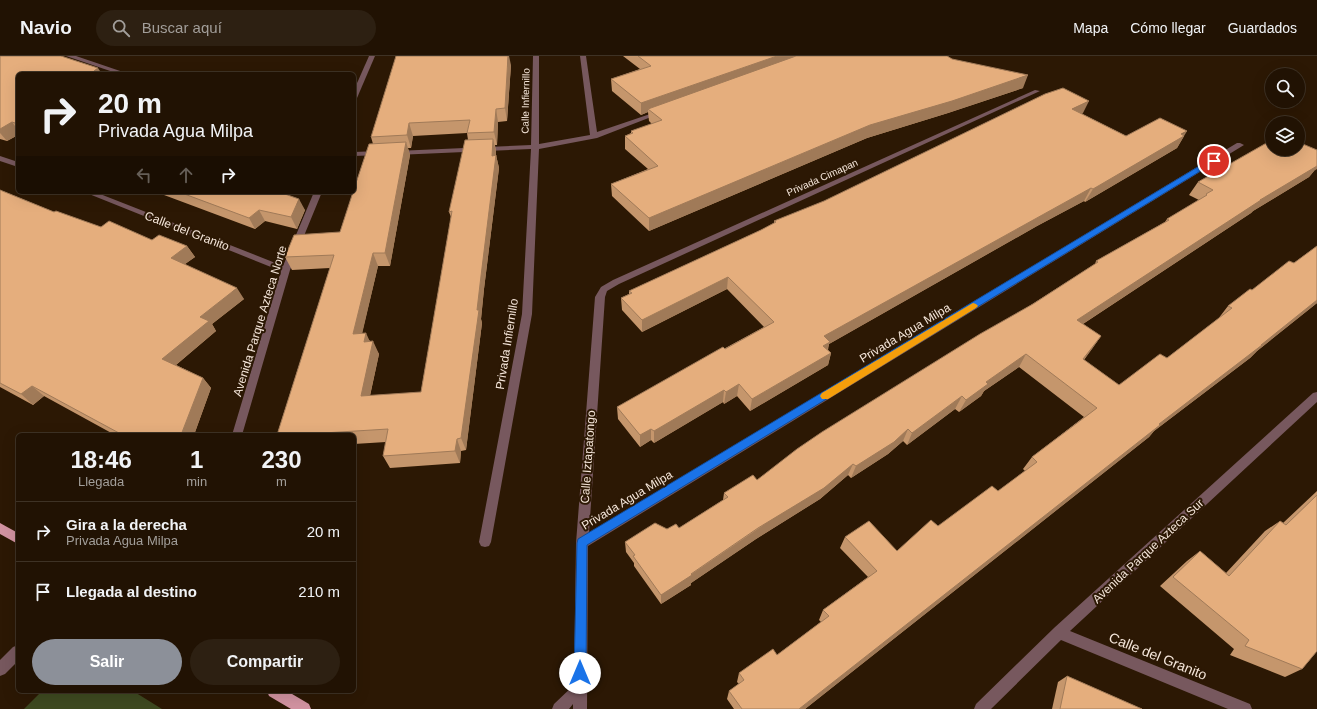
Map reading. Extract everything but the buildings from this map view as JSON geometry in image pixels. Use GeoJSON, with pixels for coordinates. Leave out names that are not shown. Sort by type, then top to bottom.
{"type":"FeatureCollection","features":[{"type":"Feature","properties":{"kind":"main road"},"geometry":{"type":"LineString","coordinates":[[0,528],[16,538]]}},
{"type":"Feature","properties":{"kind":"main road"},"geometry":{"type":"LineString","coordinates":[[277,693],[304,709]]}},
{"type":"Feature","properties":{"kind":"street"},"geometry":{"type":"LineString","coordinates":[[69,56],[120,72]]}},
{"type":"Feature","properties":{"kind":"street"},"geometry":{"type":"LineString","coordinates":[[356,93],[372,56]]}},
{"type":"Feature","properties":{"kind":"street","name":"Calle Infiernillo"},"geometry":{"type":"LineString","coordinates":[[535,147],[536,56]]}},
{"type":"Feature","properties":{"kind":"street"},"geometry":{"type":"LineString","coordinates":[[584,56],[594,136]]}},
{"type":"Feature","properties":{"kind":"street","name":"Privada Cimapan"},"geometry":{"type":"LineString","coordinates":[[616,282],[1037,91]]}},
{"type":"Feature","properties":{"kind":"street"},"geometry":{"type":"LineString","coordinates":[[356,154],[535,147],[594,136],[665,111]]}},
{"type":"Feature","properties":{"kind":"street","name":"Privada Agua Milpa"},"geometry":{"type":"LineString","coordinates":[[582,543],[1240,145]]}},
{"type":"Feature","properties":{"kind":"street","name":"Privada Infiernillo"},"geometry":{"type":"LineString","coordinates":[[485,542],[527,314],[535,147]]}},
{"type":"Feature","properties":{"kind":"street"},"geometry":{"type":"LineString","coordinates":[[0,158],[16,164]]}},
{"type":"Feature","properties":{"kind":"street","name":"Calle del Granito"},"geometry":{"type":"LineString","coordinates":[[93,194],[286,270]]}},
{"type":"Feature","properties":{"kind":"street","name":"Avenida Parque Azteca Norte"},"geometry":{"type":"LineString","coordinates":[[238,433],[286,270],[317,194]]}},
{"type":"Feature","properties":{"kind":"street","name":"Calle Iztapatongo"},"geometry":{"type":"LineString","coordinates":[[580,709],[580,597],[582,543],[600,297],[604,289],[616,282]]}},
{"type":"Feature","properties":{"kind":"street","name":"Avenida Parque Azteca Sur"},"geometry":{"type":"LineString","coordinates":[[981,709],[1059,633],[1317,396]]}},
{"type":"Feature","properties":{"kind":"street","name":"Calle del Granito"},"geometry":{"type":"LineString","coordinates":[[1059,633],[1245,709]]}},
{"type":"Feature","properties":{"kind":"street"},"geometry":{"type":"LineString","coordinates":[[0,670],[16,654]]}},
{"type":"Feature","properties":{"kind":"street"},"geometry":{"type":"LineString","coordinates":[[559,709],[580,688]]}},
{"type":"Feature","properties":{"kind":"green space"},"geometry":{"type":"Polygon","coordinates":[[[40,693],[136,693],[162,709],[24,709],[40,693]]]}},
{"type":"Feature","properties":{"kind":"slow traffic"},"geometry":{"type":"LineString","coordinates":[[825,396],[973,306]]}},
{"type":"Feature","properties":{"kind":"route"},"geometry":{"type":"LineString","coordinates":[[580,673],[582,543],[1214,161]]}}]}
